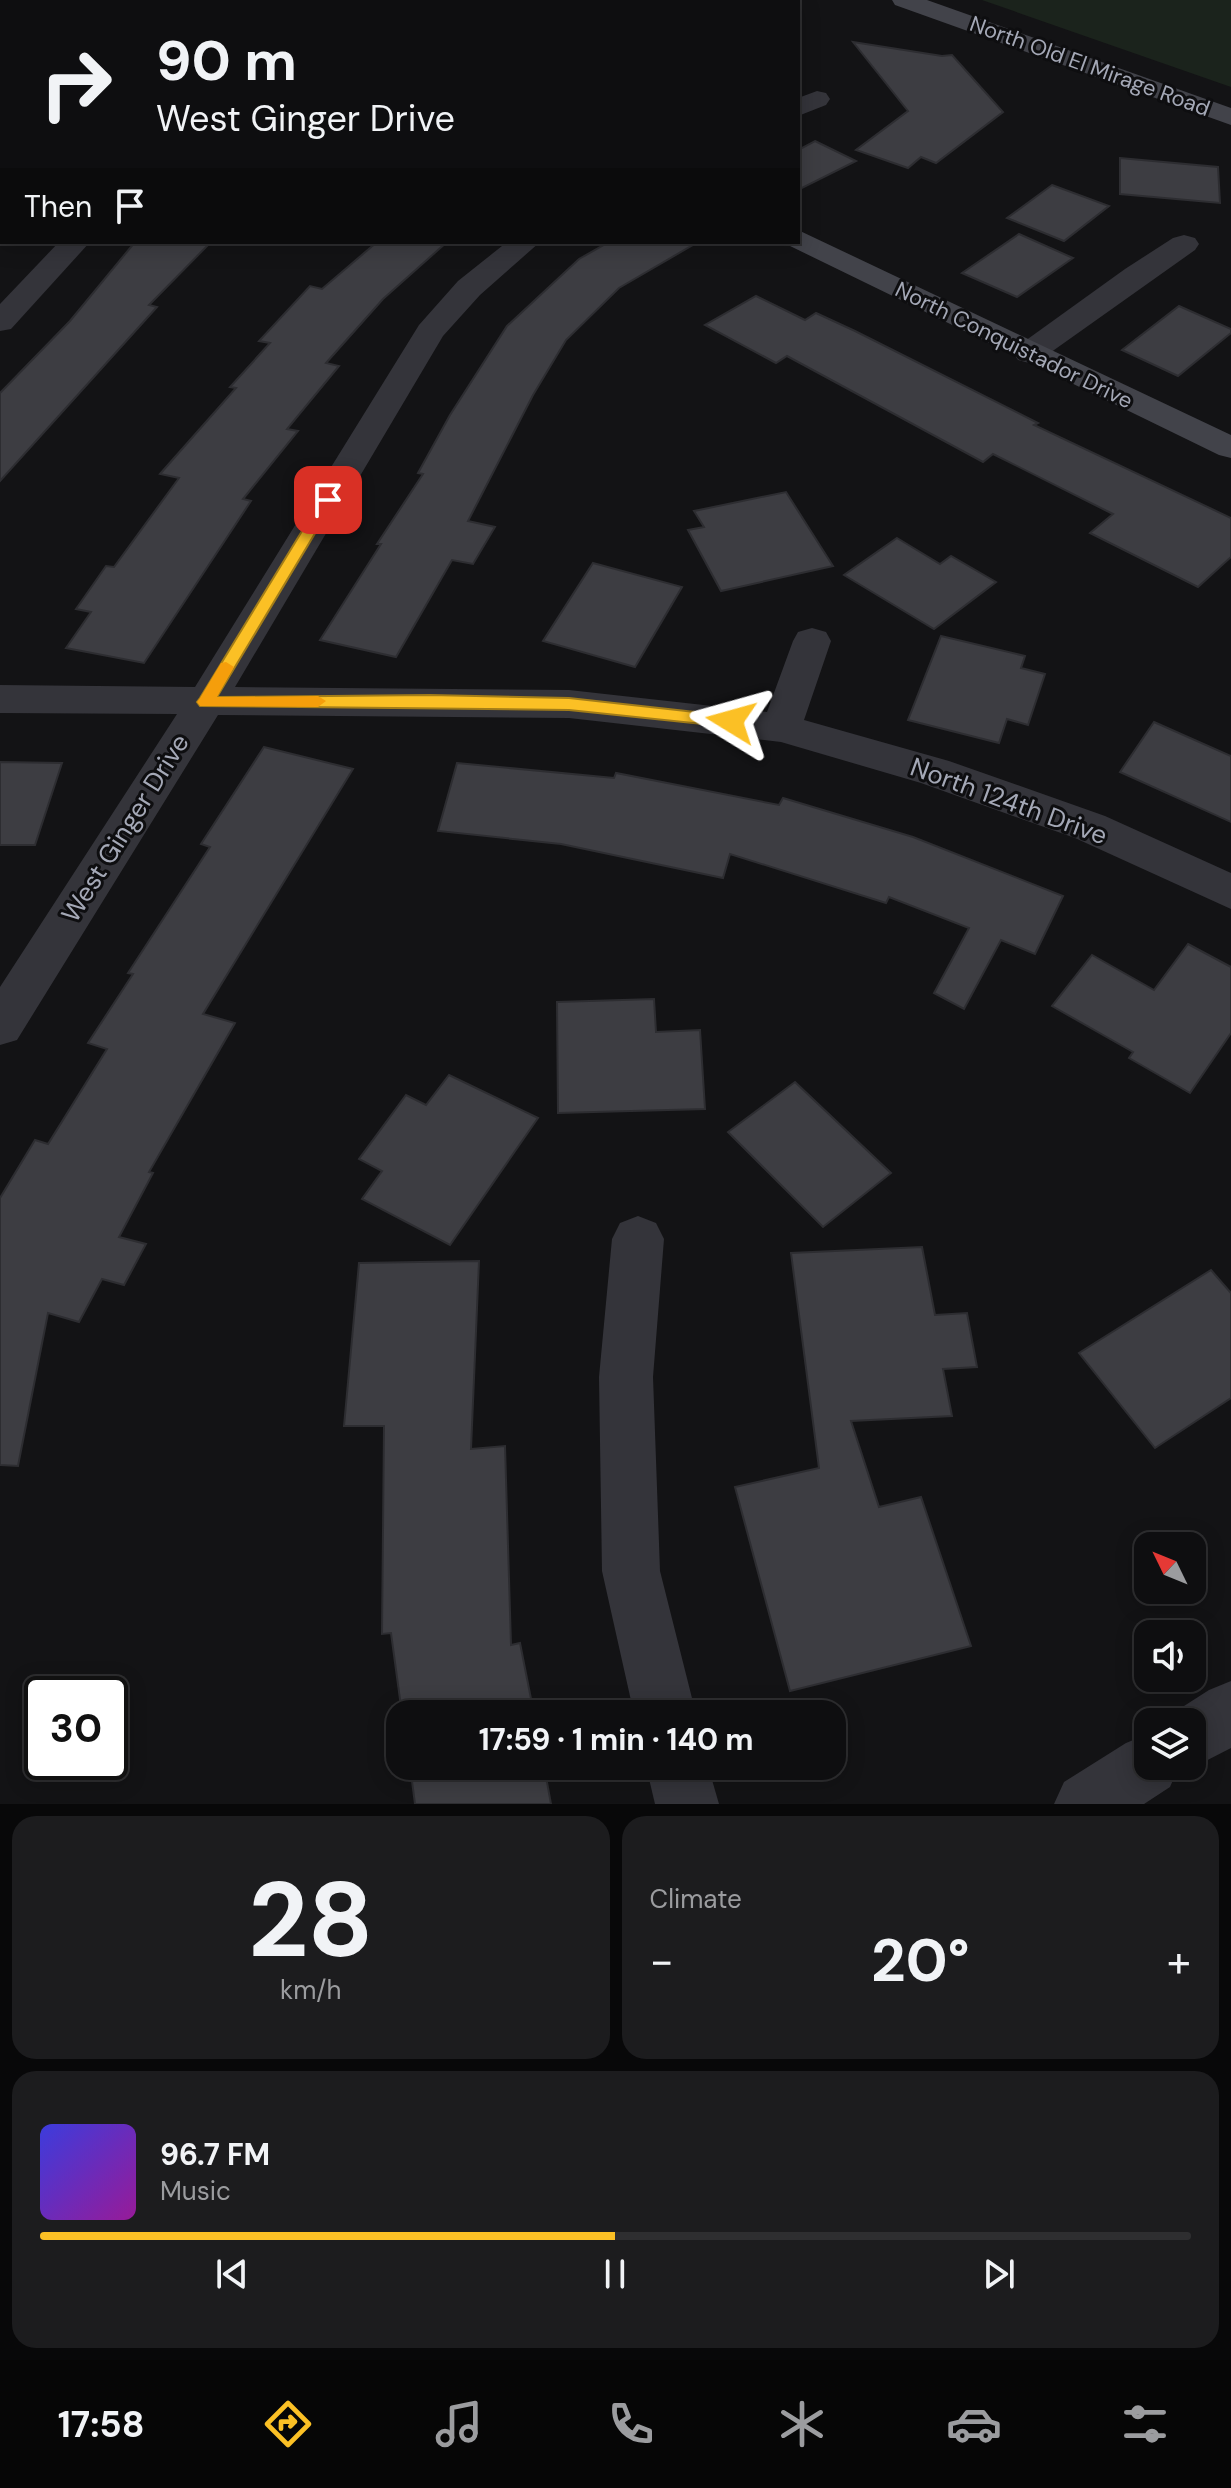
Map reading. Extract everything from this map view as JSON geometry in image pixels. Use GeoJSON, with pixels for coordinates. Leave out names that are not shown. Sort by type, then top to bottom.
{"type":"FeatureCollection","features":[{"type":"Feature","properties":{"kind":"street","name":"North Old El Mirage Road"},"geometry":{"type":"LineString","coordinates":[[904,0],[1231,117]]}},
{"type":"Feature","properties":{"kind":"street","name":"North Conquistador Drive"},"geometry":{"type":"LineString","coordinates":[[800,240],[1231,448]]}},
{"type":"Feature","properties":{"kind":"street"},"geometry":{"type":"LineString","coordinates":[[0,322],[73,244]]}},
{"type":"Feature","properties":{"kind":"street","name":"West Ginger Drive"},"geometry":{"type":"LineString","coordinates":[[0,1026],[206,702],[430,332],[469,288],[523,244]]}},
{"type":"Feature","properties":{"kind":"street"},"geometry":{"type":"LineString","coordinates":[[1029,353],[1184,244]]}},
{"type":"Feature","properties":{"kind":"street"},"geometry":{"type":"LineString","coordinates":[[781,728],[812,641]]}},
{"type":"Feature","properties":{"kind":"street","name":"North 124th Drive"},"geometry":{"type":"LineString","coordinates":[[0,699],[206,702],[430,700],[569,704],[781,728],[934,772],[1076,822],[1231,892]]}},
{"type":"Feature","properties":{"kind":"street"},"geometry":{"type":"LineString","coordinates":[[638,1239],[626,1377],[631,1571],[662,1700]]}},
{"type":"Feature","properties":{"kind":"street"},"geometry":{"type":"LineString","coordinates":[[1206,1728],[1231,1712]]}},
{"type":"Feature","properties":{"kind":"street"},"geometry":{"type":"LineString","coordinates":[[1086,1804],[1134,1774]]}},
{"type":"Feature","properties":{"kind":"street"},"geometry":{"type":"LineString","coordinates":[[681,1780],[687,1804]]}},
{"type":"Feature","properties":{"kind":"shaded area"},"geometry":{"type":"Polygon","coordinates":[[[982,0],[1231,0],[1231,87],[982,0]]]}},
{"type":"Feature","properties":{"kind":"building"},"geometry":{"type":"Polygon","coordinates":[[[853,42],[952,55],[1003,112],[936,163],[921,157],[908,168],[856,150],[908,111],[853,42]]]}},
{"type":"Feature","properties":{"kind":"building"},"geometry":{"type":"Polygon","coordinates":[[[815,141],[856,161],[800,189],[800,149],[815,141]]]}},
{"type":"Feature","properties":{"kind":"building"},"geometry":{"type":"Polygon","coordinates":[[[1120,158],[1218,167],[1220,203],[1120,194],[1120,158]]]}},
{"type":"Feature","properties":{"kind":"building"},"geometry":{"type":"Polygon","coordinates":[[[1052,185],[1109,206],[1064,241],[1007,218],[1052,185]]]}},
{"type":"Feature","properties":{"kind":"building"},"geometry":{"type":"Polygon","coordinates":[[[1019,234],[1073,258],[1017,297],[962,273],[1019,234]]]}},
{"type":"Feature","properties":{"kind":"building"},"geometry":{"type":"Polygon","coordinates":[[[133,244],[209,244],[149,305],[157,307],[0,481],[0,393],[70,321],[133,244]]]}},
{"type":"Feature","properties":{"kind":"building"},"geometry":{"type":"Polygon","coordinates":[[[375,244],[445,244],[383,299],[326,363],[339,366],[287,429],[298,431],[243,499],[251,501],[144,663],[66,648],[91,612],[76,609],[106,566],[114,567],[179,478],[160,474],[236,388],[230,387],[270,343],[259,341],[310,286],[322,289],[375,244]]]}},
{"type":"Feature","properties":{"kind":"building"},"geometry":{"type":"Polygon","coordinates":[[[605,244],[695,244],[619,288],[566,340],[533,395],[468,521],[495,527],[473,564],[452,560],[396,657],[320,640],[423,474],[418,473],[450,415],[507,326],[579,259],[605,244]]]}},
{"type":"Feature","properties":{"kind":"building"},"geometry":{"type":"Polygon","coordinates":[[[756,296],[805,320],[816,313],[855,331],[1038,423],[1034,425],[1231,518],[1231,557],[1198,587],[1090,533],[1113,514],[993,454],[983,462],[787,356],[776,363],[705,325],[756,296]]]}},
{"type":"Feature","properties":{"kind":"building"},"geometry":{"type":"Polygon","coordinates":[[[1179,306],[1231,329],[1231,333],[1178,376],[1122,350],[1179,306]]]}},
{"type":"Feature","properties":{"kind":"building"},"geometry":{"type":"Polygon","coordinates":[[[786,492],[833,566],[721,591],[688,530],[704,527],[694,511],[786,492]]]}},
{"type":"Feature","properties":{"kind":"building"},"geometry":{"type":"Polygon","coordinates":[[[897,538],[940,564],[951,556],[996,582],[934,629],[844,575],[897,538]]]}},
{"type":"Feature","properties":{"kind":"building"},"geometry":{"type":"Polygon","coordinates":[[[593,563],[682,587],[635,667],[543,641],[593,563]]]}},
{"type":"Feature","properties":{"kind":"building"},"geometry":{"type":"Polygon","coordinates":[[[941,636],[1025,656],[1021,668],[1045,674],[1028,725],[1007,719],[999,743],[908,720],[941,636]]]}},
{"type":"Feature","properties":{"kind":"building"},"geometry":{"type":"Polygon","coordinates":[[[1154,722],[1231,756],[1231,822],[1120,772],[1154,722]]]}},
{"type":"Feature","properties":{"kind":"building"},"geometry":{"type":"Polygon","coordinates":[[[264,747],[353,769],[203,1014],[235,1023],[149,1172],[153,1173],[119,1237],[146,1244],[124,1285],[102,1279],[79,1322],[48,1313],[18,1466],[0,1465],[0,1198],[35,1140],[48,1144],[107,1049],[88,1043],[133,974],[128,973],[210,847],[201,844],[264,747]]]}},
{"type":"Feature","properties":{"kind":"building"},"geometry":{"type":"Polygon","coordinates":[[[0,762],[62,763],[35,845],[0,845],[0,762]]]}},
{"type":"Feature","properties":{"kind":"building"},"geometry":{"type":"Polygon","coordinates":[[[457,763],[614,778],[616,773],[779,805],[783,798],[913,837],[1063,896],[1035,954],[1001,940],[964,1009],[934,993],[969,928],[889,897],[886,903],[730,854],[723,878],[561,844],[438,831],[457,763]]]}},
{"type":"Feature","properties":{"kind":"building"},"geometry":{"type":"Polygon","coordinates":[[[1188,944],[1231,967],[1231,1033],[1190,1093],[1129,1058],[1133,1052],[1052,1006],[1092,955],[1154,990],[1188,944]]]}},
{"type":"Feature","properties":{"kind":"building"},"geometry":{"type":"Polygon","coordinates":[[[654,999],[656,1032],[700,1030],[705,1109],[558,1113],[557,1002],[654,999]]]}},
{"type":"Feature","properties":{"kind":"building"},"geometry":{"type":"Polygon","coordinates":[[[449,1075],[538,1118],[450,1245],[362,1199],[382,1171],[359,1159],[406,1095],[426,1105],[449,1075]]]}},
{"type":"Feature","properties":{"kind":"building"},"geometry":{"type":"Polygon","coordinates":[[[795,1082],[891,1173],[823,1227],[728,1132],[795,1082]]]}},
{"type":"Feature","properties":{"kind":"building"},"geometry":{"type":"Polygon","coordinates":[[[922,1247],[935,1315],[967,1313],[977,1367],[943,1369],[952,1416],[851,1421],[879,1507],[921,1497],[971,1646],[790,1691],[735,1487],[819,1468],[791,1253],[922,1247]]]}},
{"type":"Feature","properties":{"kind":"building"},"geometry":{"type":"Polygon","coordinates":[[[479,1261],[471,1449],[505,1446],[511,1645],[520,1643],[531,1700],[400,1700],[391,1633],[382,1634],[384,1426],[344,1426],[359,1263],[479,1261]]]}},
{"type":"Feature","properties":{"kind":"building"},"geometry":{"type":"Polygon","coordinates":[[[1211,1270],[1231,1293],[1231,1398],[1155,1448],[1079,1353],[1211,1270]]]}},
{"type":"Feature","properties":{"kind":"building"},"geometry":{"type":"Polygon","coordinates":[[[412,1780],[547,1780],[551,1804],[415,1804],[412,1780]]]}},
{"type":"Feature","properties":{"kind":"slow traffic"},"geometry":{"type":"LineString","coordinates":[[226,667],[206,702],[318,701]]}},
{"type":"Feature","properties":{"kind":"route"},"geometry":{"type":"LineString","coordinates":[[328,500],[206,702],[430,700],[569,704],[731,721]]}}]}
